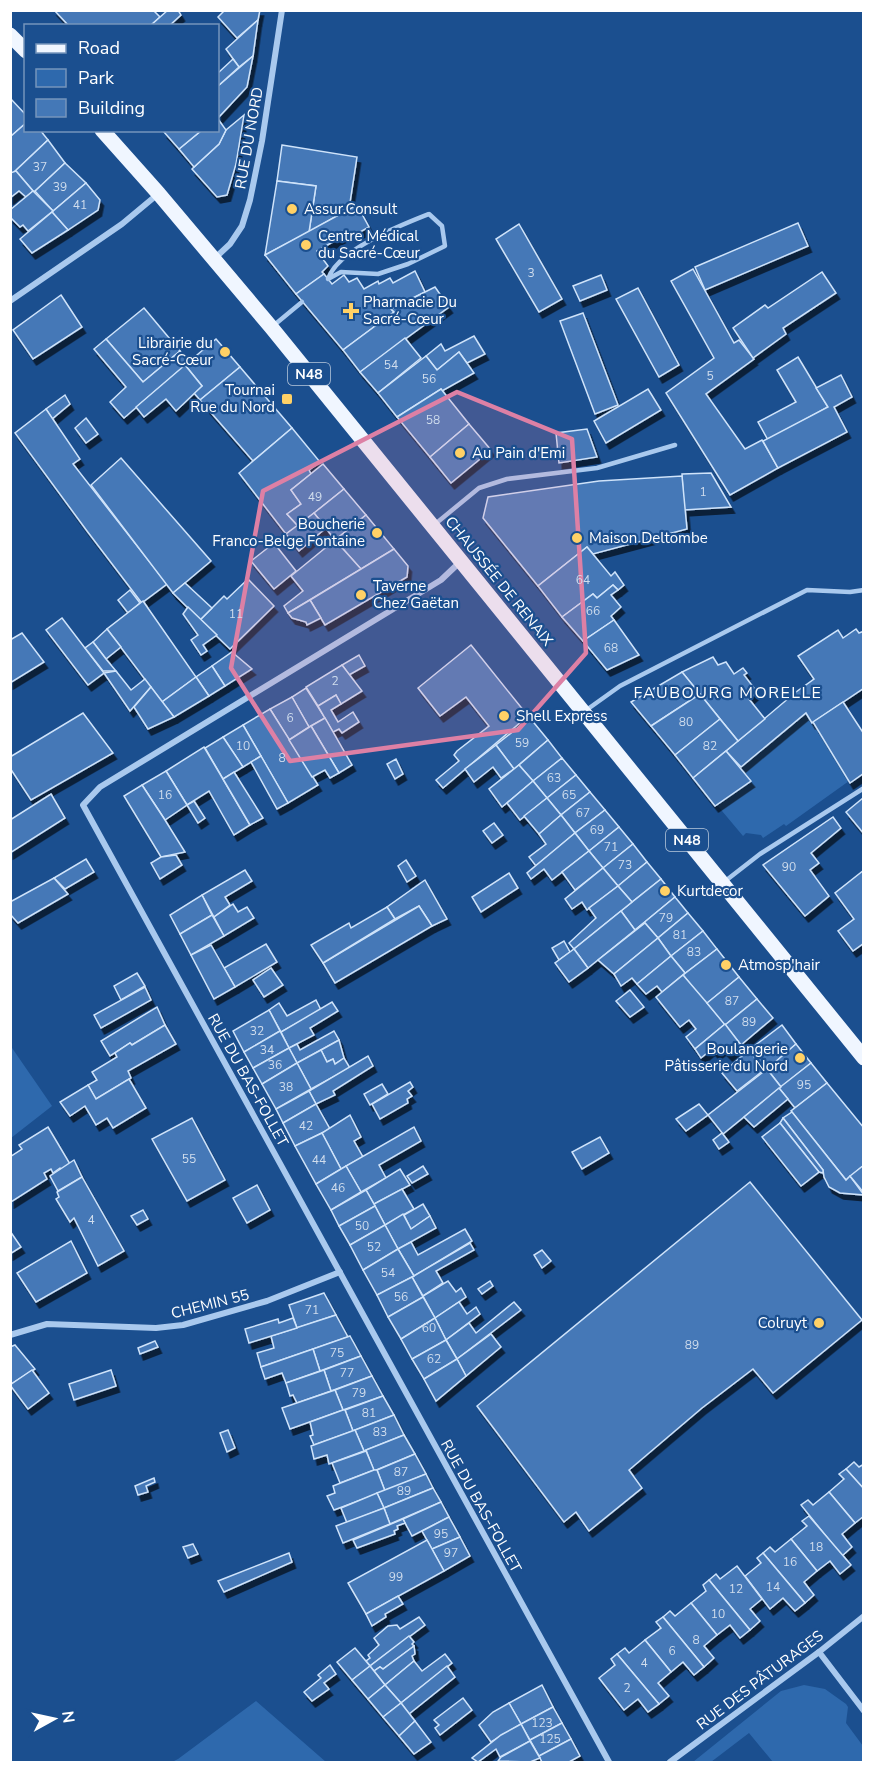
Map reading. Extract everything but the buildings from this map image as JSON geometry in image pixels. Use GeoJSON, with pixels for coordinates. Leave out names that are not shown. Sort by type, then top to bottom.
{"type":"FeatureCollection","features":[{"type":"Feature","properties":{"kind":"main road"},"geometry":{"type":"LineString","coordinates":[[10,35],[24,49]]}},
{"type":"Feature","properties":{"kind":"main road","name":"CHAUSSÉE DE RENAIX"},"geometry":{"type":"LineString","coordinates":[[104,132],[271,327],[864,1058]]}},
{"type":"Feature","properties":{"kind":"street","name":"RUE DU NORD"},"geometry":{"type":"LineString","coordinates":[[214,259],[230,244],[242,226],[250,200],[262,141],[282,10]]}},
{"type":"Feature","properties":{"kind":"street"},"geometry":{"type":"LineString","coordinates":[[10,301],[122,224],[159,194]]}},
{"type":"Feature","properties":{"kind":"street","name":"RUE DU BAS-FOLLET"},"geometry":{"type":"LineString","coordinates":[[461,561],[441,580],[100,787],[82,804],[609,1762]]}},
{"type":"Feature","properties":{"kind":"street","name":"CHEMIN 55"},"geometry":{"type":"LineString","coordinates":[[10,1335],[47,1324],[156,1328],[183,1326],[267,1301],[340,1272]]}},
{"type":"Feature","properties":{"kind":"street","name":"RUE DES PÂTURAGES"},"geometry":{"type":"LineString","coordinates":[[670,1762],[864,1616]]}},
{"type":"Feature","properties":{"kind":"street"},"geometry":{"type":"LineString","coordinates":[[819,1652],[864,1711]]}},
{"type":"Feature","properties":{"kind":"lane"},"geometry":{"type":"LineString","coordinates":[[429,214],[442,226],[445,246],[408,264],[378,274],[341,272],[328,279],[342,257],[398,226],[429,214]]}},
{"type":"Feature","properties":{"kind":"lane"},"geometry":{"type":"LineString","coordinates":[[271,327],[303,302]]}},
{"type":"Feature","properties":{"kind":"lane"},"geometry":{"type":"LineString","coordinates":[[432,526],[479,488],[507,479],[597,468],[675,445]]}},
{"type":"Feature","properties":{"kind":"lane"},"geometry":{"type":"LineString","coordinates":[[583,712],[620,686],[807,590],[864,591]]}},
{"type":"Feature","properties":{"kind":"lane"},"geometry":{"type":"LineString","coordinates":[[722,884],[760,854],[864,788]]}},
{"type":"Feature","properties":{"kind":"highlighted area"},"geometry":{"type":"Polygon","coordinates":[[[457,392],[572,439],[586,653],[518,730],[290,761],[231,668],[263,491],[457,392]]]}},
{"type":"Feature","properties":{"kind":"green space"},"geometry":{"type":"Polygon","coordinates":[[[806,713],[849,781],[786,826],[784,824],[763,838],[761,835],[746,833],[743,836],[717,805],[751,781],[741,767],[806,713]]]}},
{"type":"Feature","properties":{"kind":"green space"},"geometry":{"type":"Polygon","coordinates":[[[10,1045],[52,1106],[11,1138],[10,1138],[10,1045]]]}},
{"type":"Feature","properties":{"kind":"green space"},"geometry":{"type":"Polygon","coordinates":[[[804,1685],[825,1689],[846,1704],[848,1707],[846,1723],[863,1746],[863,1762],[773,1762],[749,1733],[711,1762],[693,1762],[781,1691],[804,1685]]]}},
{"type":"Feature","properties":{"kind":"green space"},"geometry":{"type":"Polygon","coordinates":[[[256,1701],[326,1762],[172,1762],[178,1759],[256,1701]]]}},
{"type":"Feature","properties":{"kind":"place","name":"Assur.Consult"},"geometry":{"type":"Point","coordinates":[292,209]}},
{"type":"Feature","properties":{"kind":"place","name":"Centre Médical du Sacré-Cœur"},"geometry":{"type":"Point","coordinates":[306,245]}},
{"type":"Feature","properties":{"kind":"place","name":"Pharmacie Du Sacré-Cœur"},"geometry":{"type":"Point","coordinates":[351,311]}},
{"type":"Feature","properties":{"kind":"place","name":"Librairie du Sacré-Cœur"},"geometry":{"type":"Point","coordinates":[225,352]}},
{"type":"Feature","properties":{"kind":"place","name":"Tournai Rue du Nord"},"geometry":{"type":"Point","coordinates":[287,399]}},
{"type":"Feature","properties":{"kind":"place","name":"Au Pain d'Emi"},"geometry":{"type":"Point","coordinates":[460,453]}},
{"type":"Feature","properties":{"kind":"place","name":"Boucherie Franco-Belge Fontaine"},"geometry":{"type":"Point","coordinates":[377,533]}},
{"type":"Feature","properties":{"kind":"place","name":"Maison Deltombe"},"geometry":{"type":"Point","coordinates":[577,538]}},
{"type":"Feature","properties":{"kind":"place","name":"Taverne Chez Gaëtan"},"geometry":{"type":"Point","coordinates":[361,595]}},
{"type":"Feature","properties":{"kind":"place","name":"Shell Express"},"geometry":{"type":"Point","coordinates":[504,716]}},
{"type":"Feature","properties":{"kind":"place","name":"Kurtdecor"},"geometry":{"type":"Point","coordinates":[665,891]}},
{"type":"Feature","properties":{"kind":"place","name":"Atmosp'hair"},"geometry":{"type":"Point","coordinates":[726,965]}},
{"type":"Feature","properties":{"kind":"place","name":"Boulangerie Pâtisserie du Nord"},"geometry":{"type":"Point","coordinates":[800,1058]}},
{"type":"Feature","properties":{"kind":"place","name":"Colruyt"},"geometry":{"type":"Point","coordinates":[819,1323]}},
{"type":"Feature","properties":{"kind":"district","name":"FAUBOURG MORELLE"},"geometry":{"type":"Point","coordinates":[728,693]}}]}
